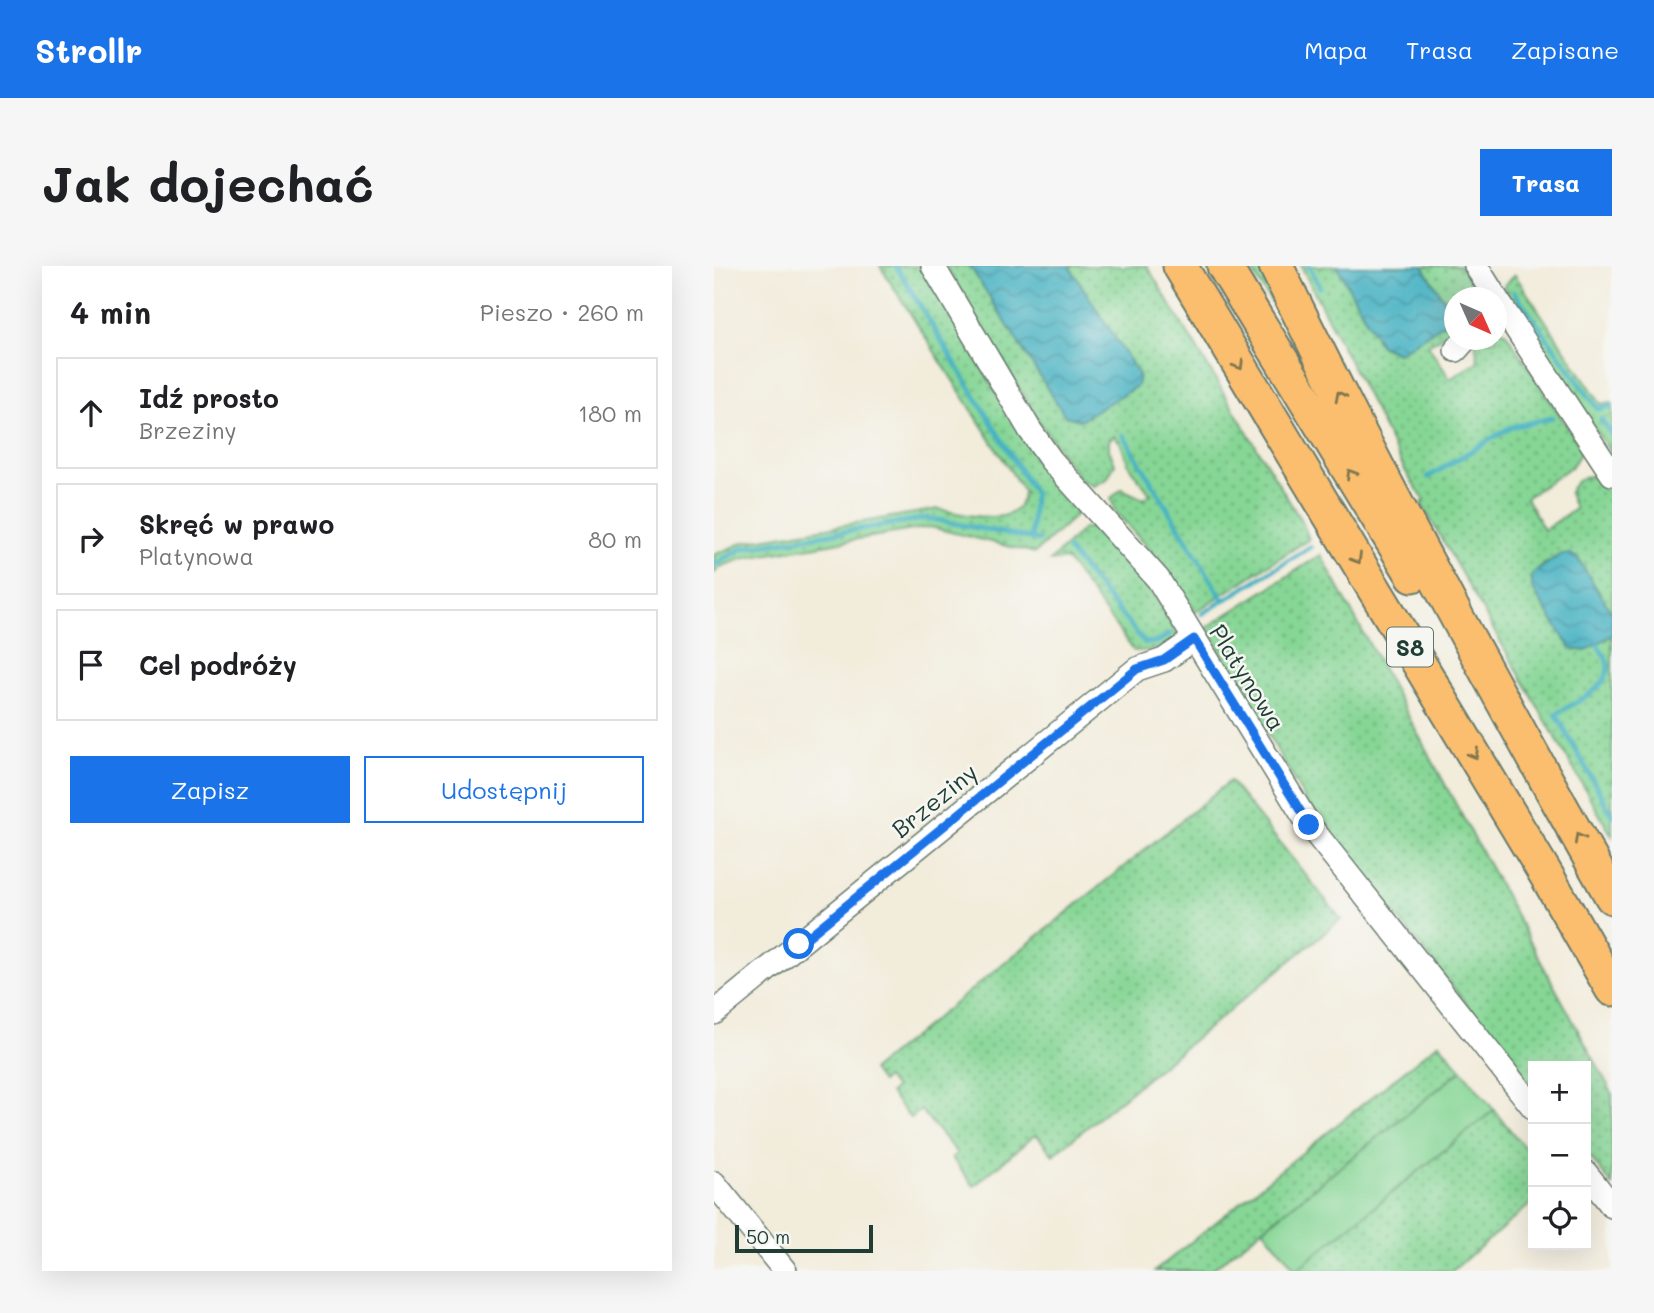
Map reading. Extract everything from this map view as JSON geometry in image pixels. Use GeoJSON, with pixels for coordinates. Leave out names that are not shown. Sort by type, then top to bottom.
{"type":"FeatureCollection","features":[{"type":"Feature","properties":{"kind":"highway","name":"S8"},"geometry":{"type":"LineString","coordinates":[[1180,266],[1528,843],[1612,989]]}},
{"type":"Feature","properties":{"kind":"highway","name":"S8"},"geometry":{"type":"LineString","coordinates":[[1224,266],[1391,541],[1546,780],[1612,897]]}},
{"type":"Feature","properties":{"kind":"highway"},"geometry":{"type":"LineString","coordinates":[[1276,266],[1359,434],[1546,780]]}},
{"type":"Feature","properties":{"kind":"street","name":"Platynowa"},"geometry":{"type":"LineString","coordinates":[[933,266],[1030,430],[1052,460],[1158,579],[1309,825],[1528,1101]]}},
{"type":"Feature","properties":{"kind":"street"},"geometry":{"type":"LineString","coordinates":[[1476,266],[1488,287]]}},
{"type":"Feature","properties":{"kind":"street"},"geometry":{"type":"LineString","coordinates":[[1507,317],[1612,474]]}},
{"type":"Feature","properties":{"kind":"street","name":"Brzeziny"},"geometry":{"type":"LineString","coordinates":[[714,1013],[1137,669],[1164,660],[1194,639]]}},
{"type":"Feature","properties":{"kind":"street"},"geometry":{"type":"LineString","coordinates":[[1591,1179],[1612,1206]]}},
{"type":"Feature","properties":{"kind":"street"},"geometry":{"type":"LineString","coordinates":[[714,1183],[785,1271]]}},
{"type":"Feature","properties":{"kind":"green space"},"geometry":{"type":"Polygon","coordinates":[[[880,266],[920,266],[1042,468],[1078,506],[1077,514],[1035,553],[930,527],[746,558],[722,566],[714,573],[714,555],[744,542],[938,509],[998,517],[1007,515],[1020,505],[1024,492],[880,266]]]}},
{"type":"Feature","properties":{"kind":"green space"},"geometry":{"type":"Polygon","coordinates":[[[946,266],[970,266],[1065,416],[1080,420],[1136,386],[1139,376],[1069,266],[1147,266],[1303,524],[1309,539],[1195,612],[1172,576],[1115,511],[1111,498],[1122,489],[1143,499],[1150,494],[1129,466],[1120,442],[1114,436],[1109,440],[1109,450],[1115,464],[1107,479],[1093,486],[1080,479],[1042,426],[946,266]]]}},
{"type":"Feature","properties":{"kind":"green space"},"geometry":{"type":"Polygon","coordinates":[[[1249,266],[1260,266],[1293,338],[1249,266]]]}},
{"type":"Feature","properties":{"kind":"green space"},"geometry":{"type":"Polygon","coordinates":[[[1301,266],[1337,266],[1380,345],[1398,353],[1444,323],[1444,336],[1428,345],[1450,379],[1478,361],[1476,350],[1507,350],[1507,335],[1578,443],[1581,452],[1572,466],[1526,498],[1544,530],[1575,509],[1569,493],[1584,477],[1597,477],[1612,499],[1612,613],[1578,559],[1563,555],[1540,568],[1585,651],[1612,635],[1612,836],[1421,503],[1425,501],[1407,474],[1301,266]]]}},
{"type":"Feature","properties":{"kind":"green space"},"geometry":{"type":"Polygon","coordinates":[[[1423,266],[1461,266],[1471,287],[1444,287],[1444,300],[1423,266]]]}},
{"type":"Feature","properties":{"kind":"green space"},"geometry":{"type":"Polygon","coordinates":[[[1515,275],[1601,404],[1612,402],[1612,455],[1508,298],[1507,287],[1504,286],[1515,275]]]}},
{"type":"Feature","properties":{"kind":"green space"},"geometry":{"type":"Polygon","coordinates":[[[1084,528],[1094,528],[1130,567],[1162,608],[1179,638],[1158,649],[1134,651],[1066,559],[1050,561],[1084,528]]]}},
{"type":"Feature","properties":{"kind":"green space"},"geometry":{"type":"Polygon","coordinates":[[[1321,555],[1612,1093],[1612,1185],[1591,1158],[1591,1061],[1528,1061],[1528,1081],[1310,808],[1207,627],[1321,555]]]}},
{"type":"Feature","properties":{"kind":"green space"},"geometry":{"type":"Polygon","coordinates":[[[1230,781],[1341,919],[1053,1155],[1036,1134],[974,1186],[952,1158],[957,1153],[921,1110],[910,1118],[890,1093],[895,1088],[886,1078],[881,1082],[872,1070],[1230,781]]]}},
{"type":"Feature","properties":{"kind":"green space"},"geometry":{"type":"Polygon","coordinates":[[[1439,1043],[1462,1070],[1210,1271],[1155,1271],[1439,1043]]]}},
{"type":"Feature","properties":{"kind":"green space"},"geometry":{"type":"Polygon","coordinates":[[[1462,1070],[1494,1110],[1296,1270],[1263,1229],[1462,1070]]]}},
{"type":"Feature","properties":{"kind":"green space"},"geometry":{"type":"Polygon","coordinates":[[[1494,1110],[1528,1152],[1528,1206],[1452,1271],[1294,1271],[1494,1110]]]}},
{"type":"Feature","properties":{"kind":"water"},"geometry":{"type":"Polygon","coordinates":[[[970,266],[1069,266],[1139,375],[1137,386],[1080,420],[1065,416],[970,266]]]}},
{"type":"Feature","properties":{"kind":"water"},"geometry":{"type":"Polygon","coordinates":[[[1337,266],[1423,266],[1444,300],[1444,323],[1398,353],[1380,345],[1337,266]]]}},
{"type":"Feature","properties":{"kind":"water"},"geometry":{"type":"Polygon","coordinates":[[[1561,554],[1571,554],[1578,559],[1612,613],[1612,635],[1585,651],[1571,649],[1532,588],[1532,574],[1561,554]]]}},
{"type":"Feature","properties":{"kind":"waterway"},"geometry":{"type":"LineString","coordinates":[[896,266],[1034,493],[1031,538]]}},
{"type":"Feature","properties":{"kind":"waterway"},"geometry":{"type":"LineString","coordinates":[[1309,266],[1320,287]]}},
{"type":"Feature","properties":{"kind":"waterway"},"geometry":{"type":"LineString","coordinates":[[1514,292],[1598,409],[1612,406]]}},
{"type":"Feature","properties":{"kind":"waterway"},"geometry":{"type":"LineString","coordinates":[[1428,477],[1511,427],[1552,418]]}},
{"type":"Feature","properties":{"kind":"waterway"},"geometry":{"type":"LineString","coordinates":[[1601,419],[1612,435]]}},
{"type":"Feature","properties":{"kind":"waterway"},"geometry":{"type":"LineString","coordinates":[[1123,435],[1223,600]]}},
{"type":"Feature","properties":{"kind":"waterway"},"geometry":{"type":"LineString","coordinates":[[714,565],[743,548],[927,518],[1039,540]]}},
{"type":"Feature","properties":{"kind":"waterway"},"geometry":{"type":"LineString","coordinates":[[1202,614],[1310,547]]}},
{"type":"Feature","properties":{"kind":"waterway"},"geometry":{"type":"LineString","coordinates":[[1068,550],[1145,643],[1157,642],[1170,634]]}},
{"type":"Feature","properties":{"kind":"waterway"},"geometry":{"type":"LineString","coordinates":[[1598,645],[1608,665],[1603,682],[1589,695],[1556,714],[1612,815]]}},
{"type":"Feature","properties":{"kind":"route"},"geometry":{"type":"LineString","coordinates":[[799,944],[1137,669],[1164,660],[1194,639],[1309,825]]}}]}
